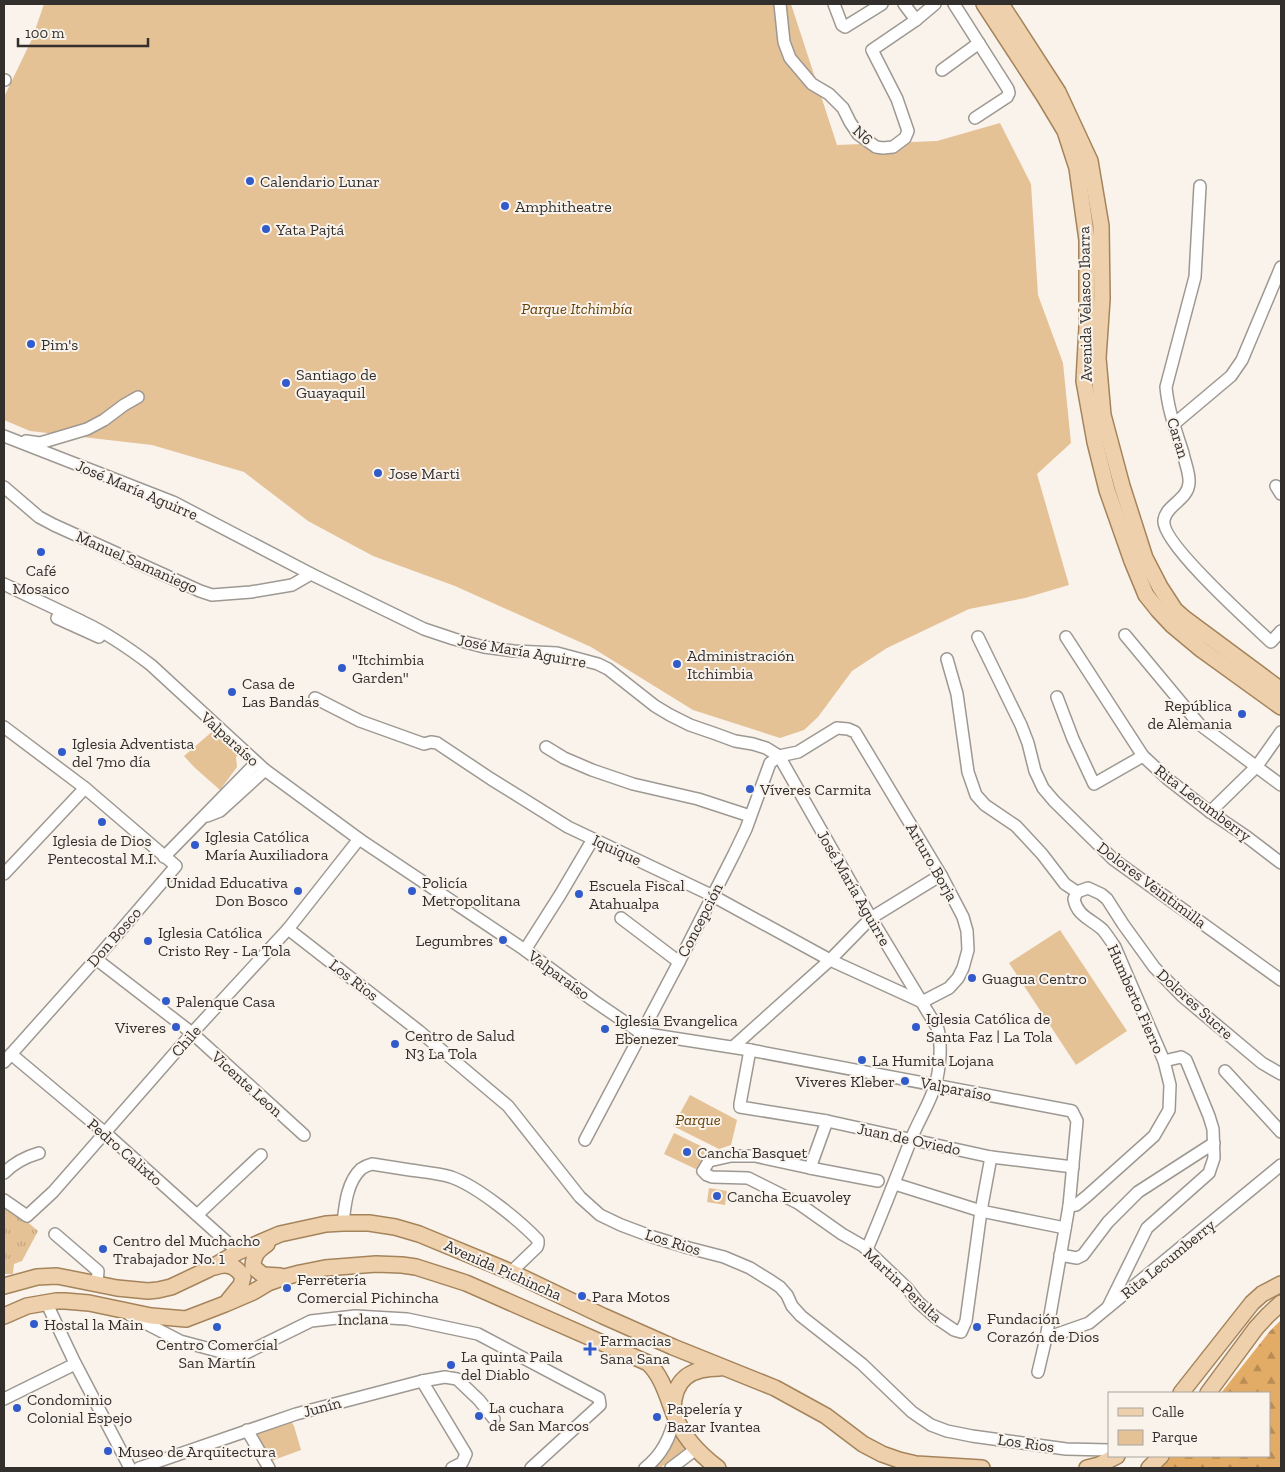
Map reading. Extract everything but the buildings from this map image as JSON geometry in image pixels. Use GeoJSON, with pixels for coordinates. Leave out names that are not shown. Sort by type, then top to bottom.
{"type":"FeatureCollection","features":[{"type":"Feature","properties":{"kind":"main road","name":"Avenida Velasco Ibarra"},"geometry":{"type":"LineString","coordinates":[[984,4],[1044,96],[1065,131],[1068,140],[1076,168],[1087,240],[1103,416],[1125,496],[1145,558],[1175,610],[1281,690]]}},
{"type":"Feature","properties":{"kind":"main road","name":"Avenida Velasco Ibarra"},"geometry":{"type":"LineString","coordinates":[[1001,4],[1058,92],[1090,161],[1101,226],[1102,280],[1084,381],[1095,442],[1107,490],[1146,595],[1172,625],[1202,650],[1281,707]]}},
{"type":"Feature","properties":{"kind":"main road","name":"Avenida Pichincha"},"geometry":{"type":"LineString","coordinates":[[4,1286],[37,1277],[57,1276],[97,1284],[148,1291],[158,1290],[171,1287],[209,1269],[238,1252],[280,1234],[326,1224],[369,1223],[386,1226],[419,1234],[511,1272],[603,1316],[775,1388],[826,1416],[875,1451],[916,1464],[982,1468]]}},
{"type":"Feature","properties":{"kind":"main road"},"geometry":{"type":"LineString","coordinates":[[280,1234],[256,1252],[253,1267],[263,1275],[285,1276]]}},
{"type":"Feature","properties":{"kind":"main road"},"geometry":{"type":"LineString","coordinates":[[209,1269],[222,1264],[230,1265],[237,1268],[243,1277],[237,1292],[225,1304]]}},
{"type":"Feature","properties":{"kind":"main road","name":"Avenida Pichincha"},"geometry":{"type":"LineString","coordinates":[[4,1316],[27,1306],[65,1301],[89,1303],[151,1316],[186,1319],[225,1304],[285,1276],[325,1268],[376,1264],[416,1267],[466,1283],[648,1362],[655,1370],[681,1428],[696,1450],[718,1468]]}},
{"type":"Feature","properties":{"kind":"main road"},"geometry":{"type":"LineString","coordinates":[[1182,1392],[1252,1303],[1262,1294],[1281,1284]]}},
{"type":"Feature","properties":{"kind":"main road"},"geometry":{"type":"LineString","coordinates":[[1209,1392],[1256,1328],[1281,1304]]}},
{"type":"Feature","properties":{"kind":"main road"},"geometry":{"type":"LineString","coordinates":[[674,1412],[674,1396],[677,1388],[686,1377],[700,1370],[724,1368]]}},
{"type":"Feature","properties":{"kind":"main road"},"geometry":{"type":"LineString","coordinates":[[875,1451],[902,1468]]}},
{"type":"Feature","properties":{"kind":"main road"},"geometry":{"type":"LineString","coordinates":[[1087,1468],[1099,1465],[1115,1457]]}},
{"type":"Feature","properties":{"kind":"main road"},"geometry":{"type":"LineString","coordinates":[[1149,1468],[1159,1457]]}},
{"type":"Feature","properties":{"kind":"street","name":"N6"},"geometry":{"type":"LineString","coordinates":[[780,4],[784,42],[790,58],[812,84],[829,94],[843,108],[858,134],[876,147],[883,148],[893,147],[905,138],[908,131],[897,99],[872,50],[916,20],[935,4]]}},
{"type":"Feature","properties":{"kind":"street"},"geometry":{"type":"LineString","coordinates":[[834,4],[842,26],[845,27],[868,8],[882,4]]}},
{"type":"Feature","properties":{"kind":"street"},"geometry":{"type":"LineString","coordinates":[[904,4],[916,20]]}},
{"type":"Feature","properties":{"kind":"street"},"geometry":{"type":"LineString","coordinates":[[954,4],[1009,93],[1007,97],[975,118]]}},
{"type":"Feature","properties":{"kind":"street"},"geometry":{"type":"LineString","coordinates":[[942,70],[978,43]]}},
{"type":"Feature","properties":{"kind":"street","name":"Caran"},"geometry":{"type":"LineString","coordinates":[[1200,186],[1195,277],[1166,387],[1168,405],[1188,472],[1189,484],[1185,494],[1166,513],[1163,522],[1165,531],[1189,560],[1216,589],[1272,642],[1281,631]]}},
{"type":"Feature","properties":{"kind":"street"},"geometry":{"type":"LineString","coordinates":[[1174,424],[1231,376],[1242,360],[1281,267]]}},
{"type":"Feature","properties":{"kind":"street"},"geometry":{"type":"LineString","coordinates":[[6,437],[40,443],[87,429],[138,397]]}},
{"type":"Feature","properties":{"kind":"street","name":"José María Aguirre"},"geometry":{"type":"LineString","coordinates":[[6,437],[173,502],[311,574],[424,629],[484,647],[514,651],[557,653],[598,664],[608,669],[670,716],[722,736],[766,748],[779,756],[871,918],[938,1029],[940,1037],[941,1046],[935,1085],[867,1250]]}},
{"type":"Feature","properties":{"kind":"street","name":"Manuel Samaniego"},"geometry":{"type":"LineString","coordinates":[[4,487],[39,517],[54,525],[212,595],[251,592],[292,585],[311,574]]}},
{"type":"Feature","properties":{"kind":"street","name":"Valparaíso"},"geometry":{"type":"LineString","coordinates":[[4,584],[85,622],[131,650],[261,766],[359,839],[525,950],[594,1001],[642,1032],[750,1050],[1072,1111],[1077,1121],[1073,1168]]}},
{"type":"Feature","properties":{"kind":"street","name":"Valparaíso"},"geometry":{"type":"LineString","coordinates":[[4,590],[84,631],[131,650]]}},
{"type":"Feature","properties":{"kind":"street"},"geometry":{"type":"LineString","coordinates":[[1125,635],[1199,724],[1281,786]]}},
{"type":"Feature","properties":{"kind":"street","name":"Dolores Veintimilla"},"geometry":{"type":"LineString","coordinates":[[978,637],[1028,743],[1034,771],[1054,801],[1112,859],[1281,980]]}},
{"type":"Feature","properties":{"kind":"street","name":"Rita Lecumberry"},"geometry":{"type":"LineString","coordinates":[[1066,637],[1143,756],[1169,780],[1210,812],[1281,863]]}},
{"type":"Feature","properties":{"kind":"street"},"geometry":{"type":"LineString","coordinates":[[947,659],[957,694],[968,772],[976,795],[985,805],[1016,826],[1042,854],[1065,884],[1077,892]]}},
{"type":"Feature","properties":{"kind":"street"},"geometry":{"type":"LineString","coordinates":[[1057,697],[1073,740],[1094,784],[1143,756]]}},
{"type":"Feature","properties":{"kind":"street","name":"Iquique"},"geometry":{"type":"LineString","coordinates":[[314,698],[360,721],[424,744],[437,743],[560,822],[713,896],[830,960],[922,1002]]}},
{"type":"Feature","properties":{"kind":"street"},"geometry":{"type":"LineString","coordinates":[[4,727],[84,788],[164,857],[205,816],[220,811],[261,766]]}},
{"type":"Feature","properties":{"kind":"street","name":"Arturo Borja"},"geometry":{"type":"LineString","coordinates":[[779,756],[798,752],[836,728],[855,732],[941,875],[963,917],[967,931],[968,950],[958,978],[949,988],[922,1002]]}},
{"type":"Feature","properties":{"kind":"street"},"geometry":{"type":"LineString","coordinates":[[1210,812],[1257,766],[1281,732]]}},
{"type":"Feature","properties":{"kind":"street"},"geometry":{"type":"LineString","coordinates":[[546,747],[564,758],[624,782],[698,799],[750,816]]}},
{"type":"Feature","properties":{"kind":"street","name":"Concepción"},"geometry":{"type":"LineString","coordinates":[[585,1140],[734,854],[768,766],[779,756]]}},
{"type":"Feature","properties":{"kind":"street"},"geometry":{"type":"LineString","coordinates":[[4,874],[84,788]]}},
{"type":"Feature","properties":{"kind":"street","name":"Chile"},"geometry":{"type":"LineString","coordinates":[[4,1200],[27,1216],[53,1192],[192,1034],[288,929],[359,839]]}},
{"type":"Feature","properties":{"kind":"street"},"geometry":{"type":"LineString","coordinates":[[525,950],[593,839]]}},
{"type":"Feature","properties":{"kind":"street","name":"Don Bosco"},"geometry":{"type":"LineString","coordinates":[[7,1058],[176,866],[164,857]]}},
{"type":"Feature","properties":{"kind":"street"},"geometry":{"type":"LineString","coordinates":[[733,1047],[830,960],[871,918],[941,875]]}},
{"type":"Feature","properties":{"kind":"street","name":"Dolores Sucre"},"geometry":{"type":"LineString","coordinates":[[1077,892],[1088,888],[1107,899],[1154,967],[1182,996],[1262,1063],[1281,1074]]}},
{"type":"Feature","properties":{"kind":"street","name":"Humberto Fierro"},"geometry":{"type":"LineString","coordinates":[[1069,1206],[1076,1205],[1087,1196],[1154,1136],[1169,1110],[1170,1085],[1164,1061],[1115,947],[1105,932],[1094,921],[1077,910],[1074,898],[1077,892]]}},
{"type":"Feature","properties":{"kind":"street"},"geometry":{"type":"LineString","coordinates":[[621,918],[679,962]]}},
{"type":"Feature","properties":{"kind":"street","name":"Los Rios"},"geometry":{"type":"LineString","coordinates":[[288,929],[419,1031],[508,1106],[578,1194],[600,1214],[621,1225],[653,1237],[724,1257],[750,1268],[771,1281],[787,1294],[792,1306],[801,1316],[862,1364],[912,1412],[931,1425],[947,1431],[972,1436],[1066,1449],[1108,1450]]}},
{"type":"Feature","properties":{"kind":"street","name":"Vicente Leon"},"geometry":{"type":"LineString","coordinates":[[96,959],[192,1034],[304,1135]]}},
{"type":"Feature","properties":{"kind":"street","name":"Juan de Oviedo"},"geometry":{"type":"LineString","coordinates":[[750,1050],[740,1107],[827,1121],[992,1156],[1073,1168]]}},
{"type":"Feature","properties":{"kind":"street"},"geometry":{"type":"LineString","coordinates":[[1108,1307],[1147,1228],[1209,1173],[1214,1158],[1213,1129],[1186,1060],[1181,1057],[1164,1061]]}},
{"type":"Feature","properties":{"kind":"street","name":"Pedro Calixto"},"geometry":{"type":"LineString","coordinates":[[7,1058],[105,1134],[238,1252]]}},
{"type":"Feature","properties":{"kind":"street"},"geometry":{"type":"LineString","coordinates":[[1225,1071],[1281,1132]]}},
{"type":"Feature","properties":{"kind":"street"},"geometry":{"type":"LineString","coordinates":[[827,1121],[810,1168],[878,1181]]}},
{"type":"Feature","properties":{"kind":"street"},"geometry":{"type":"LineString","coordinates":[[1060,1255],[1077,1258],[1084,1255],[1108,1222],[1138,1192],[1214,1143]]}},
{"type":"Feature","properties":{"kind":"street"},"geometry":{"type":"LineString","coordinates":[[4,1173],[26,1156],[39,1153]]}},
{"type":"Feature","properties":{"kind":"street"},"geometry":{"type":"LineString","coordinates":[[197,1215],[261,1155]]}},
{"type":"Feature","properties":{"kind":"street","name":"Martin Peralta"},"geometry":{"type":"LineString","coordinates":[[810,1168],[755,1156],[731,1156],[709,1161],[703,1171],[707,1176],[712,1177],[748,1178],[798,1203],[867,1250],[935,1317],[954,1330],[961,1332],[966,1321],[981,1211]]}},
{"type":"Feature","properties":{"kind":"street"},"geometry":{"type":"LineString","coordinates":[[981,1211],[992,1156]]}},
{"type":"Feature","properties":{"kind":"street"},"geometry":{"type":"LineString","coordinates":[[343,1223],[346,1199],[354,1179],[362,1168],[372,1164],[439,1174],[453,1178],[479,1193],[518,1222],[538,1240],[537,1247],[511,1272]]}},
{"type":"Feature","properties":{"kind":"street","name":"Rita Lecumberry"},"geometry":{"type":"LineString","coordinates":[[1046,1338],[1089,1322],[1281,1165]]}},
{"type":"Feature","properties":{"kind":"street"},"geometry":{"type":"LineString","coordinates":[[1038,1372],[1066,1228],[1073,1168]]}},
{"type":"Feature","properties":{"kind":"street"},"geometry":{"type":"LineString","coordinates":[[895,1184],[981,1211],[1066,1228]]}},
{"type":"Feature","properties":{"kind":"street"},"geometry":{"type":"LineString","coordinates":[[56,1234],[98,1271],[97,1284]]}},
{"type":"Feature","properties":{"kind":"street"},"geometry":{"type":"LineString","coordinates":[[46,1302],[130,1468]]}},
{"type":"Feature","properties":{"kind":"street","name":"Inclana"},"geometry":{"type":"LineString","coordinates":[[119,1310],[180,1341],[229,1354],[246,1353],[311,1321],[355,1316],[407,1319],[478,1334],[599,1398],[600,1405],[531,1468]]}},
{"type":"Feature","properties":{"kind":"street"},"geometry":{"type":"LineString","coordinates":[[4,1399],[76,1364]]}},
{"type":"Feature","properties":{"kind":"street","name":"Junín"},"geometry":{"type":"LineString","coordinates":[[139,1468],[296,1414],[422,1381],[445,1377],[457,1379],[479,1400],[494,1419]]}},
{"type":"Feature","properties":{"kind":"street"},"geometry":{"type":"LineString","coordinates":[[422,1381],[466,1454],[462,1463],[452,1468]]}},
{"type":"Feature","properties":{"kind":"street"},"geometry":{"type":"LineString","coordinates":[[645,1468],[662,1452],[671,1432],[674,1412]]}},
{"type":"Feature","properties":{"kind":"street"},"geometry":{"type":"LineString","coordinates":[[247,1430],[269,1468]]}},
{"type":"Feature","properties":{"kind":"street"},"geometry":{"type":"LineString","coordinates":[[671,1468],[696,1450]]}},
{"type":"Feature","properties":{"kind":"green space","name":"Parque Itchimbía"},"geometry":{"type":"Polygon","coordinates":[[[44,4],[791,4],[837,145],[937,141],[1000,123],[1031,184],[1038,295],[1063,363],[1071,443],[1037,474],[1069,585],[1025,598],[969,609],[887,648],[852,671],[818,717],[804,730],[780,738],[693,710],[591,647],[455,586],[373,556],[308,521],[244,472],[152,445],[30,431],[4,420],[4,97],[32,39],[44,4]]]}},
{"type":"Feature","properties":{"kind":"green space"},"geometry":{"type":"Polygon","coordinates":[[[214,730],[240,752],[236,757],[237,767],[220,790],[184,756],[214,730]]]}},
{"type":"Feature","properties":{"kind":"green space"},"geometry":{"type":"Polygon","coordinates":[[[1060,930],[1127,1031],[1076,1065],[1009,963],[1060,930]]]}},
{"type":"Feature","properties":{"kind":"green space","name":"Parque"},"geometry":{"type":"Polygon","coordinates":[[[690,1095],[737,1120],[731,1145],[719,1149],[673,1126],[690,1095]]]}},
{"type":"Feature","properties":{"kind":"green space","name":"Cancha Basquet"},"geometry":{"type":"Polygon","coordinates":[[[674,1133],[709,1150],[700,1171],[664,1154],[674,1133]]]}},
{"type":"Feature","properties":{"kind":"green space","name":"Cancha Ecuavoley"},"geometry":{"type":"Polygon","coordinates":[[[709,1188],[727,1191],[725,1205],[707,1202],[709,1188]]]}},
{"type":"Feature","properties":{"kind":"green space"},"geometry":{"type":"Polygon","coordinates":[[[4,1202],[38,1231],[22,1261],[14,1264],[13,1274],[4,1274],[4,1202]]]}},
{"type":"Feature","properties":{"kind":"green space"},"geometry":{"type":"Polygon","coordinates":[[[1281,1320],[1281,1468],[1161,1468],[1170,1457],[1270,1457],[1270,1392],[1222,1392],[1270,1331],[1281,1320]]]}},
{"type":"Feature","properties":{"kind":"green space"},"geometry":{"type":"Polygon","coordinates":[[[291,1421],[301,1450],[271,1461],[256,1432],[291,1421]]]}},
{"type":"Feature","properties":{"kind":"green space"},"geometry":{"type":"Polygon","coordinates":[[[675,1435],[686,1448],[685,1451],[660,1468],[654,1468],[667,1453],[675,1435]]]}},
{"type":"Feature","properties":{"kind":"place","name":"Calendario Lunar"},"geometry":{"type":"Point","coordinates":[250,181]}},
{"type":"Feature","properties":{"kind":"place","name":"Amphitheatre"},"geometry":{"type":"Point","coordinates":[505,206]}},
{"type":"Feature","properties":{"kind":"place","name":"Yata Pajtá"},"geometry":{"type":"Point","coordinates":[266,229]}},
{"type":"Feature","properties":{"kind":"place","name":"Pim's"},"geometry":{"type":"Point","coordinates":[31,344]}},
{"type":"Feature","properties":{"kind":"place","name":"Santiago de Guayaquil"},"geometry":{"type":"Point","coordinates":[286,383]}},
{"type":"Feature","properties":{"kind":"place","name":"Jose Marti"},"geometry":{"type":"Point","coordinates":[378,473]}},
{"type":"Feature","properties":{"kind":"place","name":"Café Mosaico"},"geometry":{"type":"Point","coordinates":[41,552]}},
{"type":"Feature","properties":{"kind":"place","name":"Administración Itchimbia"},"geometry":{"type":"Point","coordinates":[677,664]}},
{"type":"Feature","properties":{"kind":"place","name":"\"Itchimbia Garden\""},"geometry":{"type":"Point","coordinates":[342,668]}},
{"type":"Feature","properties":{"kind":"place","name":"Casa de Las Bandas"},"geometry":{"type":"Point","coordinates":[232,692]}},
{"type":"Feature","properties":{"kind":"place","name":"República de Alemania"},"geometry":{"type":"Point","coordinates":[1242,714]}},
{"type":"Feature","properties":{"kind":"place","name":"Iglesia Adventista del 7mo día"},"geometry":{"type":"Point","coordinates":[62,752]}},
{"type":"Feature","properties":{"kind":"place","name":"Víveres Carmita"},"geometry":{"type":"Point","coordinates":[750,789]}},
{"type":"Feature","properties":{"kind":"place","name":"Iglesia de Dios Pentecostal M.I."},"geometry":{"type":"Point","coordinates":[102,822]}},
{"type":"Feature","properties":{"kind":"place","name":"Iglesia Católica María Auxiliadora"},"geometry":{"type":"Point","coordinates":[195,845]}},
{"type":"Feature","properties":{"kind":"place","name":"Unidad Educativa Don Bosco"},"geometry":{"type":"Point","coordinates":[298,891]}},
{"type":"Feature","properties":{"kind":"place","name":"Policía Metropolitana"},"geometry":{"type":"Point","coordinates":[412,891]}},
{"type":"Feature","properties":{"kind":"place","name":"Escuela Fiscal Atahualpa"},"geometry":{"type":"Point","coordinates":[579,894]}},
{"type":"Feature","properties":{"kind":"place","name":"Legumbres"},"geometry":{"type":"Point","coordinates":[503,940]}},
{"type":"Feature","properties":{"kind":"place","name":"Iglesia Católica Cristo Rey - La Tola"},"geometry":{"type":"Point","coordinates":[148,941]}},
{"type":"Feature","properties":{"kind":"place","name":"Guagua Centro"},"geometry":{"type":"Point","coordinates":[972,978]}},
{"type":"Feature","properties":{"kind":"place","name":"Palenque Casa"},"geometry":{"type":"Point","coordinates":[166,1001]}},
{"type":"Feature","properties":{"kind":"place","name":"Viveres"},"geometry":{"type":"Point","coordinates":[176,1027]}},
{"type":"Feature","properties":{"kind":"place","name":"Iglesia Católica de Santa Faz | La Tola"},"geometry":{"type":"Point","coordinates":[916,1027]}},
{"type":"Feature","properties":{"kind":"place","name":"Iglesia Evangelica Ebenezer"},"geometry":{"type":"Point","coordinates":[605,1029]}},
{"type":"Feature","properties":{"kind":"place","name":"Centro de Salud N3 La Tola"},"geometry":{"type":"Point","coordinates":[395,1044]}},
{"type":"Feature","properties":{"kind":"place","name":"La Humita Lojana"},"geometry":{"type":"Point","coordinates":[862,1060]}},
{"type":"Feature","properties":{"kind":"place","name":"Viveres Kleber"},"geometry":{"type":"Point","coordinates":[905,1081]}},
{"type":"Feature","properties":{"kind":"place","name":"Cancha Basquet"},"geometry":{"type":"Point","coordinates":[687,1152]}},
{"type":"Feature","properties":{"kind":"place","name":"Cancha Ecuavoley"},"geometry":{"type":"Point","coordinates":[717,1196]}},
{"type":"Feature","properties":{"kind":"place","name":"Centro del Muchacho Trabajador No. 1"},"geometry":{"type":"Point","coordinates":[103,1249]}},
{"type":"Feature","properties":{"kind":"place","name":"Ferretería Comercial Pichincha"},"geometry":{"type":"Point","coordinates":[287,1288]}},
{"type":"Feature","properties":{"kind":"place","name":"Para Motos"},"geometry":{"type":"Point","coordinates":[582,1296]}},
{"type":"Feature","properties":{"kind":"place","name":"Hostal la Main"},"geometry":{"type":"Point","coordinates":[34,1324]}},
{"type":"Feature","properties":{"kind":"place","name":"Centro Comercial San Martín"},"geometry":{"type":"Point","coordinates":[217,1327]}},
{"type":"Feature","properties":{"kind":"place","name":"Fundación Corazón de Dios"},"geometry":{"type":"Point","coordinates":[977,1327]}},
{"type":"Feature","properties":{"kind":"place","name":"Farmacias Sana Sana"},"geometry":{"type":"Point","coordinates":[590,1349]}},
{"type":"Feature","properties":{"kind":"place","name":"La quinta Paila del Diablo"},"geometry":{"type":"Point","coordinates":[451,1365]}},
{"type":"Feature","properties":{"kind":"place","name":"Condominio Colonial Espejo"},"geometry":{"type":"Point","coordinates":[17,1408]}},
{"type":"Feature","properties":{"kind":"place","name":"La cuchara de San Marcos"},"geometry":{"type":"Point","coordinates":[479,1416]}},
{"type":"Feature","properties":{"kind":"place","name":"Papelería y Bazar Ivantea"},"geometry":{"type":"Point","coordinates":[657,1417]}},
{"type":"Feature","properties":{"kind":"place","name":"Museo de Arquitectura"},"geometry":{"type":"Point","coordinates":[108,1451]}}]}
